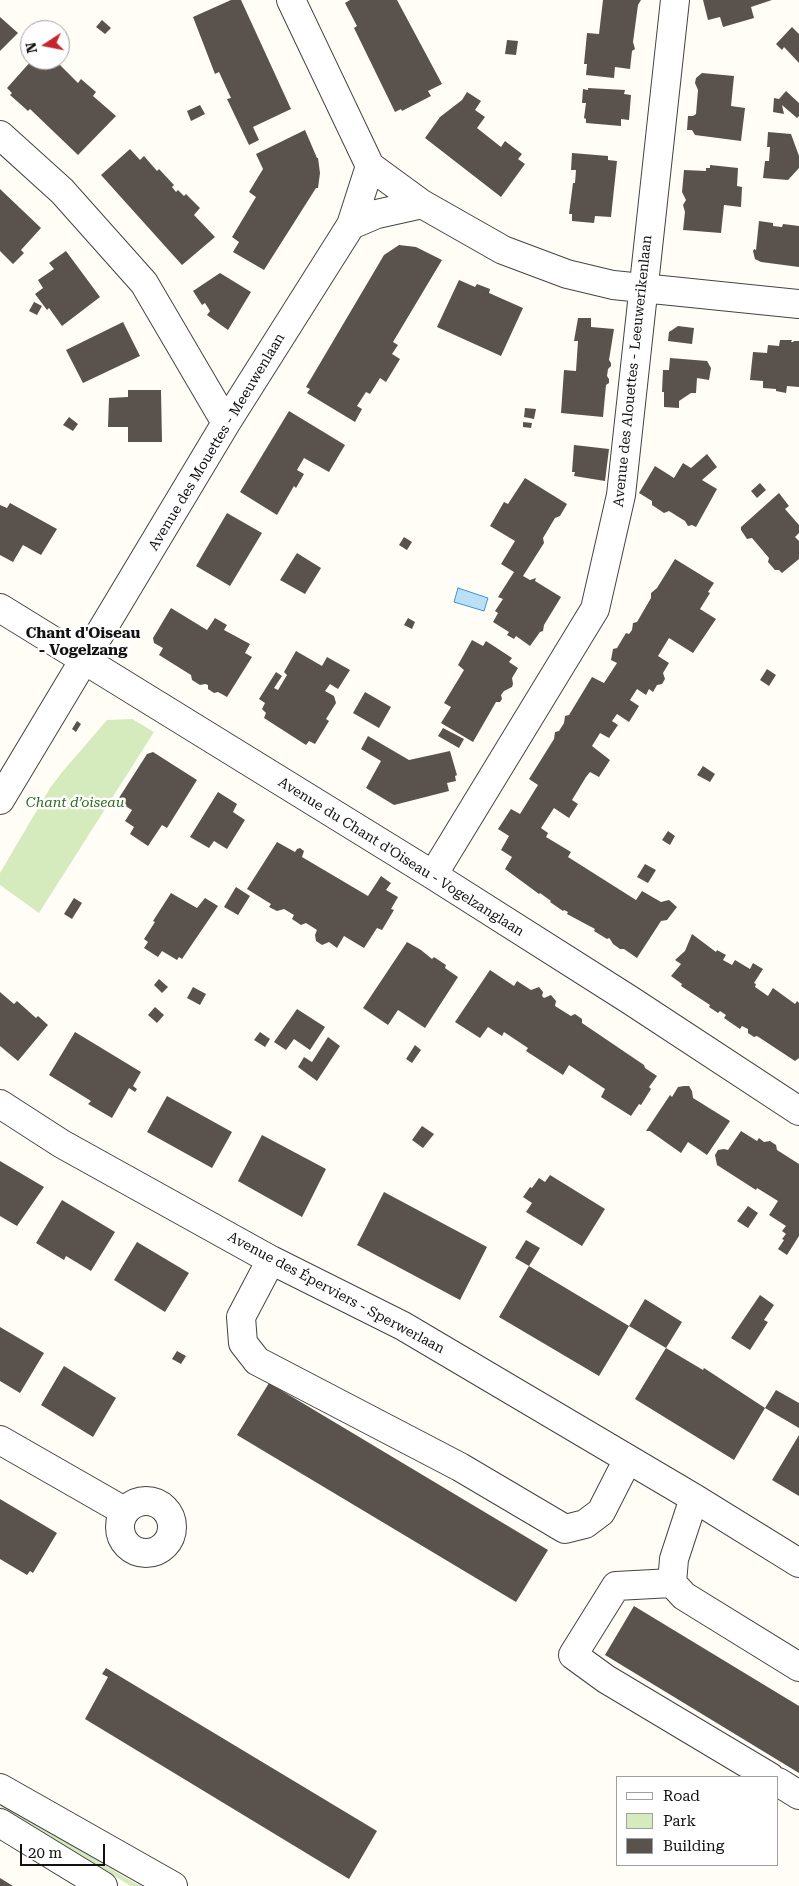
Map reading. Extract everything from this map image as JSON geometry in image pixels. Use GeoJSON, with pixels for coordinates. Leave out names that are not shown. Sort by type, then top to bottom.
{"type":"FeatureCollection","features":[{"type":"Feature","properties":{"kind":"street"},"geometry":{"type":"LineString","coordinates":[[291,0],[370,166],[422,204],[503,250],[567,274],[613,284],[799,304]]}},
{"type":"Feature","properties":{"kind":"street","name":"Avenue des Alouettes - Leeuwerikenlaan"},"geometry":{"type":"LineString","coordinates":[[433,875],[595,608],[621,494],[675,0]]}},
{"type":"Feature","properties":{"kind":"street"},"geometry":{"type":"LineString","coordinates":[[0,135],[62,191],[144,283],[226,423]]}},
{"type":"Feature","properties":{"kind":"street","name":"Avenue des Mouettes - Meeuwenlaan"},"geometry":{"type":"LineString","coordinates":[[0,800],[226,423],[351,225],[370,166]]}},
{"type":"Feature","properties":{"kind":"street"},"geometry":{"type":"LineString","coordinates":[[351,225],[377,214],[422,204]]}},
{"type":"Feature","properties":{"kind":"street","name":"Avenue du Chant d'Oiseau - Vogelzanglaan"},"geometry":{"type":"LineString","coordinates":[[0,608],[433,875],[630,1000],[799,1112]]}},
{"type":"Feature","properties":{"kind":"street","name":"Avenue des Éperviers - Sperwerlaan"},"geometry":{"type":"LineString","coordinates":[[0,1104],[62,1144],[271,1260],[403,1326],[694,1498],[799,1563]]}},
{"type":"Feature","properties":{"kind":"street"},"geometry":{"type":"LineString","coordinates":[[271,1260],[241,1317],[243,1343],[257,1361],[460,1467],[565,1529],[585,1524],[601,1512],[628,1459]]}},
{"type":"Feature","properties":{"kind":"street"},"geometry":{"type":"LineString","coordinates":[[0,1440],[124,1511]]}},
{"type":"Feature","properties":{"kind":"street"},"geometry":{"type":"LineString","coordinates":[[694,1498],[674,1559],[672,1583],[684,1596],[799,1667]]}},
{"type":"Feature","properties":{"kind":"street"},"geometry":{"type":"LineString","coordinates":[[672,1583],[616,1586],[573,1655],[606,1680],[768,1776]]}},
{"type":"Feature","properties":{"kind":"street"},"geometry":{"type":"LineString","coordinates":[[779,1783],[799,1795]]}},
{"type":"Feature","properties":{"kind":"street"},"geometry":{"type":"LineString","coordinates":[[0,1788],[173,1886]]}},
{"type":"Feature","properties":{"kind":"street"},"geometry":{"type":"LineString","coordinates":[[0,1823],[103,1886]]}},
{"type":"Feature","properties":{"kind":"green space","name":"Chant d’oiseau"},"geometry":{"type":"Polygon","coordinates":[[[132,719],[154,732],[39,913],[0,885],[0,873],[50,788],[63,771],[107,720],[132,719]]]}},
{"type":"Feature","properties":{"kind":"green space"},"geometry":{"type":"Polygon","coordinates":[[[2,1803],[142,1886],[131,1886],[0,1807],[2,1803]]]}},
{"type":"Feature","properties":{"kind":"water"},"geometry":{"type":"Polygon","coordinates":[[[458,588],[488,598],[484,611],[454,602],[458,588]]]}},
{"type":"Feature","properties":{"kind":"building"},"geometry":{"type":"Polygon","coordinates":[[[231,0],[241,0],[291,109],[253,127],[259,140],[249,145],[227,99],[231,98],[219,72],[215,74],[193,17],[231,0]]]}},
{"type":"Feature","properties":{"kind":"building"},"geometry":{"type":"Polygon","coordinates":[[[350,0],[397,0],[442,84],[428,91],[431,96],[402,111],[401,109],[395,112],[354,28],[357,26],[345,3],[350,0]]]}},
{"type":"Feature","properties":{"kind":"building"},"geometry":{"type":"Polygon","coordinates":[[[603,0],[641,0],[638,5],[633,42],[635,49],[632,51],[630,69],[615,67],[614,78],[586,75],[587,64],[584,64],[587,33],[599,34],[603,0]]]}},
{"type":"Feature","properties":{"kind":"building"},"geometry":{"type":"Polygon","coordinates":[[[703,0],[772,0],[751,7],[754,18],[723,27],[720,17],[708,20],[703,0]]]}},
{"type":"Feature","properties":{"kind":"building"},"geometry":{"type":"Polygon","coordinates":[[[0,17],[18,33],[0,51],[0,17]]]}},
{"type":"Feature","properties":{"kind":"building"},"geometry":{"type":"Polygon","coordinates":[[[102,20],[111,28],[105,34],[96,27],[102,20]]]}},
{"type":"Feature","properties":{"kind":"building"},"geometry":{"type":"Polygon","coordinates":[[[792,27],[799,34],[799,63],[784,47],[782,50],[776,44],[792,27]]]}},
{"type":"Feature","properties":{"kind":"building"},"geometry":{"type":"Polygon","coordinates":[[[507,40],[518,41],[516,55],[505,54],[507,40]]]}},
{"type":"Feature","properties":{"kind":"building"},"geometry":{"type":"Polygon","coordinates":[[[23,70],[65,70],[78,83],[81,79],[96,92],[93,96],[116,116],[78,155],[30,109],[28,111],[10,95],[12,93],[7,88],[23,70]]]}},
{"type":"Feature","properties":{"kind":"building"},"geometry":{"type":"Polygon","coordinates":[[[702,73],[734,76],[731,106],[745,108],[741,141],[695,135],[692,130],[687,130],[688,116],[696,114],[698,90],[695,83],[696,78],[702,73]]]}},
{"type":"Feature","properties":{"kind":"building"},"geometry":{"type":"Polygon","coordinates":[[[588,88],[625,90],[624,94],[631,95],[629,120],[621,119],[621,126],[586,123],[584,118],[586,103],[582,103],[583,89],[588,90],[588,88]]]}},
{"type":"Feature","properties":{"kind":"building"},"geometry":{"type":"Polygon","coordinates":[[[786,91],[799,103],[799,116],[797,118],[782,105],[784,114],[773,112],[774,98],[779,99],[786,91]]]}},
{"type":"Feature","properties":{"kind":"building"},"geometry":{"type":"Polygon","coordinates":[[[467,92],[481,101],[475,110],[485,117],[477,128],[501,147],[505,141],[522,154],[518,159],[525,164],[501,197],[425,138],[440,117],[462,100],[467,92]]]}},
{"type":"Feature","properties":{"kind":"building"},"geometry":{"type":"Polygon","coordinates":[[[200,105],[205,114],[191,121],[187,111],[200,105]]]}},
{"type":"Feature","properties":{"kind":"building"},"geometry":{"type":"Polygon","coordinates":[[[305,130],[318,158],[320,173],[318,188],[316,188],[264,270],[233,252],[239,242],[232,237],[256,197],[249,192],[263,169],[256,154],[305,130]]]}},
{"type":"Feature","properties":{"kind":"building"},"geometry":{"type":"Polygon","coordinates":[[[768,132],[791,134],[799,156],[799,168],[788,180],[763,178],[765,161],[769,161],[770,147],[767,147],[768,132]]]}},
{"type":"Feature","properties":{"kind":"building"},"geometry":{"type":"Polygon","coordinates":[[[130,149],[140,160],[144,156],[157,171],[159,169],[174,185],[172,187],[176,192],[178,190],[184,196],[186,194],[200,208],[194,215],[215,237],[182,265],[101,175],[130,149]]]}},
{"type":"Feature","properties":{"kind":"building"},"geometry":{"type":"Polygon","coordinates":[[[572,153],[608,156],[608,160],[617,161],[611,217],[595,216],[594,223],[572,221],[572,214],[569,214],[576,170],[571,170],[572,153]]]}},
{"type":"Feature","properties":{"kind":"building"},"geometry":{"type":"Polygon","coordinates":[[[710,165],[738,168],[737,186],[742,187],[741,207],[724,205],[721,233],[683,230],[685,212],[683,205],[686,200],[682,192],[684,170],[706,171],[706,168],[710,168],[710,165]]]}},
{"type":"Feature","properties":{"kind":"building"},"geometry":{"type":"Polygon","coordinates":[[[0,189],[41,228],[21,250],[24,253],[13,264],[0,251],[0,189]]]}},
{"type":"Feature","properties":{"kind":"building"},"geometry":{"type":"Polygon","coordinates":[[[759,221],[773,223],[773,226],[782,227],[783,224],[799,226],[799,267],[761,262],[755,259],[753,251],[754,249],[756,250],[759,221]]]}},
{"type":"Feature","properties":{"kind":"building"},"geometry":{"type":"Polygon","coordinates":[[[399,245],[416,247],[442,260],[393,342],[398,345],[392,354],[400,359],[386,382],[380,378],[370,394],[366,392],[357,406],[362,409],[355,422],[307,393],[310,389],[306,387],[384,255],[399,245]]]}},
{"type":"Feature","properties":{"kind":"building"},"geometry":{"type":"Polygon","coordinates":[[[66,251],[100,297],[62,326],[49,308],[47,310],[35,294],[43,288],[38,280],[54,269],[49,263],[66,251]]]}},
{"type":"Feature","properties":{"kind":"building"},"geometry":{"type":"Polygon","coordinates":[[[220,273],[251,292],[228,330],[207,315],[210,311],[205,303],[202,305],[193,291],[220,273]]]}},
{"type":"Feature","properties":{"kind":"building"},"geometry":{"type":"Polygon","coordinates":[[[459,280],[475,287],[477,284],[490,289],[489,293],[523,308],[501,356],[437,327],[459,280]]]}},
{"type":"Feature","properties":{"kind":"building"},"geometry":{"type":"Polygon","coordinates":[[[34,302],[42,306],[37,315],[29,311],[34,302]]]}},
{"type":"Feature","properties":{"kind":"building"},"geometry":{"type":"Polygon","coordinates":[[[578,318],[591,318],[591,327],[614,329],[609,360],[611,366],[608,369],[607,376],[609,383],[606,385],[603,417],[561,413],[564,370],[576,371],[578,341],[574,341],[578,318]]]}},
{"type":"Feature","properties":{"kind":"building"},"geometry":{"type":"Polygon","coordinates":[[[123,322],[140,356],[83,383],[66,350],[123,322]]]}},
{"type":"Feature","properties":{"kind":"building"},"geometry":{"type":"Polygon","coordinates":[[[678,326],[694,328],[692,344],[668,341],[669,332],[678,326]]]}},
{"type":"Feature","properties":{"kind":"building"},"geometry":{"type":"Polygon","coordinates":[[[780,340],[799,341],[799,387],[787,386],[786,393],[776,391],[776,389],[763,388],[763,381],[750,380],[753,352],[767,353],[768,345],[779,346],[780,340]]]}},
{"type":"Feature","properties":{"kind":"building"},"geometry":{"type":"Polygon","coordinates":[[[670,358],[707,361],[711,368],[709,380],[697,378],[696,393],[691,393],[679,401],[679,408],[664,407],[664,392],[662,392],[663,370],[669,370],[670,358]]]}},
{"type":"Feature","properties":{"kind":"building"},"geometry":{"type":"Polygon","coordinates":[[[128,390],[161,390],[162,442],[128,442],[128,427],[108,427],[109,398],[128,397],[128,390]]]}},
{"type":"Feature","properties":{"kind":"building"},"geometry":{"type":"Polygon","coordinates":[[[525,408],[536,409],[534,419],[524,417],[525,408]]]}},
{"type":"Feature","properties":{"kind":"building"},"geometry":{"type":"Polygon","coordinates":[[[289,411],[345,445],[329,472],[304,458],[297,470],[304,474],[296,488],[294,486],[277,515],[240,492],[289,411]]]}},
{"type":"Feature","properties":{"kind":"building"},"geometry":{"type":"Polygon","coordinates":[[[69,417],[78,424],[73,431],[63,425],[69,417]]]}},
{"type":"Feature","properties":{"kind":"building"},"geometry":{"type":"Polygon","coordinates":[[[523,422],[532,423],[531,428],[523,427],[523,422]]]}},
{"type":"Feature","properties":{"kind":"building"},"geometry":{"type":"Polygon","coordinates":[[[574,445],[609,449],[605,481],[574,476],[575,472],[572,472],[574,445]]]}},
{"type":"Feature","properties":{"kind":"building"},"geometry":{"type":"Polygon","coordinates":[[[707,454],[717,467],[702,480],[717,489],[696,527],[688,526],[685,521],[669,511],[664,513],[652,505],[652,501],[639,493],[655,466],[674,478],[683,463],[691,468],[707,454]]]}},
{"type":"Feature","properties":{"kind":"building"},"geometry":{"type":"Polygon","coordinates":[[[525,478],[567,504],[560,516],[555,518],[543,538],[544,543],[523,576],[530,580],[536,578],[535,581],[561,597],[544,625],[543,631],[540,632],[530,646],[516,636],[514,639],[507,635],[509,632],[493,622],[498,613],[495,611],[503,599],[498,597],[514,572],[501,564],[515,541],[490,526],[504,502],[508,504],[525,478]]]}},
{"type":"Feature","properties":{"kind":"building"},"geometry":{"type":"Polygon","coordinates":[[[760,483],[766,490],[757,498],[751,491],[760,483]]]}},
{"type":"Feature","properties":{"kind":"building"},"geometry":{"type":"Polygon","coordinates":[[[779,493],[789,506],[785,509],[799,525],[799,533],[795,537],[799,541],[799,559],[782,573],[779,570],[775,570],[768,562],[769,558],[752,538],[747,539],[741,530],[741,527],[779,493]]]}},
{"type":"Feature","properties":{"kind":"building"},"geometry":{"type":"Polygon","coordinates":[[[10,503],[57,529],[41,555],[23,545],[13,562],[0,555],[0,505],[7,508],[10,503]]]}},
{"type":"Feature","properties":{"kind":"building"},"geometry":{"type":"Polygon","coordinates":[[[227,513],[262,533],[230,586],[196,566],[227,513]]]}},
{"type":"Feature","properties":{"kind":"building"},"geometry":{"type":"Polygon","coordinates":[[[404,537],[412,542],[407,550],[399,545],[404,537]]]}},
{"type":"Feature","properties":{"kind":"building"},"geometry":{"type":"Polygon","coordinates":[[[297,553],[321,568],[305,594],[280,580],[297,553]]]}},
{"type":"Feature","properties":{"kind":"building"},"geometry":{"type":"Polygon","coordinates":[[[675,559],[714,583],[700,609],[716,619],[693,653],[669,638],[658,656],[669,663],[663,673],[665,679],[662,684],[657,685],[653,692],[649,689],[646,695],[637,689],[630,700],[639,706],[629,722],[617,714],[612,721],[618,725],[609,738],[600,733],[592,746],[610,760],[599,777],[590,772],[586,777],[572,800],[578,804],[569,818],[554,808],[541,828],[548,833],[546,837],[571,852],[568,857],[636,900],[642,891],[661,902],[669,900],[677,907],[667,920],[661,921],[637,958],[624,949],[620,949],[609,938],[607,939],[594,931],[595,929],[567,914],[568,912],[563,911],[505,869],[512,857],[501,850],[509,836],[498,829],[511,809],[520,814],[538,785],[529,779],[554,739],[555,732],[559,731],[564,723],[565,716],[569,715],[592,677],[604,683],[617,663],[611,660],[613,649],[617,648],[626,633],[629,634],[632,630],[633,623],[637,622],[651,598],[651,593],[657,588],[675,559]]]}},
{"type":"Feature","properties":{"kind":"building"},"geometry":{"type":"Polygon","coordinates":[[[171,608],[207,630],[215,618],[227,625],[224,630],[250,644],[245,653],[252,657],[227,697],[218,692],[214,693],[208,689],[208,685],[200,685],[192,680],[191,675],[159,655],[163,648],[154,643],[153,638],[171,608]]]}},
{"type":"Feature","properties":{"kind":"building"},"geometry":{"type":"Polygon","coordinates":[[[408,618],[415,622],[412,629],[404,625],[408,618]]]}},
{"type":"Feature","properties":{"kind":"building"},"geometry":{"type":"Polygon","coordinates":[[[472,640],[483,646],[486,641],[512,658],[509,662],[518,668],[512,678],[512,687],[504,691],[500,702],[496,702],[473,742],[441,723],[451,707],[444,703],[464,670],[458,665],[472,640]]]}},
{"type":"Feature","properties":{"kind":"building"},"geometry":{"type":"Polygon","coordinates":[[[296,651],[322,666],[327,657],[350,670],[338,689],[330,684],[325,691],[334,696],[336,703],[326,719],[329,721],[315,744],[309,741],[306,745],[264,718],[266,713],[262,709],[265,703],[259,699],[276,672],[282,676],[274,688],[278,690],[287,675],[284,672],[296,651]]]}},
{"type":"Feature","properties":{"kind":"building"},"geometry":{"type":"Polygon","coordinates":[[[767,669],[776,675],[769,686],[760,680],[767,669]]]}},
{"type":"Feature","properties":{"kind":"building"},"geometry":{"type":"Polygon","coordinates":[[[365,692],[391,707],[379,728],[353,713],[365,692]]]}},
{"type":"Feature","properties":{"kind":"building"},"geometry":{"type":"Polygon","coordinates":[[[77,721],[81,724],[76,732],[72,729],[77,721]]]}},
{"type":"Feature","properties":{"kind":"building"},"geometry":{"type":"Polygon","coordinates":[[[443,728],[464,739],[459,748],[438,736],[443,728]]]}},
{"type":"Feature","properties":{"kind":"building"},"geometry":{"type":"Polygon","coordinates":[[[368,736],[409,760],[450,751],[457,775],[455,776],[456,781],[447,783],[449,791],[394,805],[366,788],[381,761],[361,749],[368,736]]]}},
{"type":"Feature","properties":{"kind":"building"},"geometry":{"type":"Polygon","coordinates":[[[153,752],[197,780],[167,828],[162,825],[148,846],[130,834],[134,827],[125,821],[132,810],[117,801],[147,754],[153,752]]]}},
{"type":"Feature","properties":{"kind":"building"},"geometry":{"type":"Polygon","coordinates":[[[703,766],[715,774],[710,782],[697,775],[703,766]]]}},
{"type":"Feature","properties":{"kind":"building"},"geometry":{"type":"Polygon","coordinates":[[[218,792],[237,804],[233,812],[245,820],[227,849],[214,841],[209,848],[190,837],[218,792]]]}},
{"type":"Feature","properties":{"kind":"building"},"geometry":{"type":"Polygon","coordinates":[[[668,831],[675,836],[670,845],[662,840],[668,831]]]}},
{"type":"Feature","properties":{"kind":"building"},"geometry":{"type":"Polygon","coordinates":[[[277,842],[295,852],[300,848],[304,851],[302,857],[368,896],[381,876],[391,883],[386,890],[398,897],[391,909],[394,910],[382,930],[377,928],[364,948],[344,936],[337,948],[329,942],[322,945],[316,941],[315,935],[317,930],[306,923],[301,925],[292,919],[294,915],[284,909],[277,911],[269,907],[271,904],[247,889],[277,842]]]}},
{"type":"Feature","properties":{"kind":"building"},"geometry":{"type":"Polygon","coordinates":[[[645,864],[656,870],[648,883],[637,877],[645,864]]]}},
{"type":"Feature","properties":{"kind":"building"},"geometry":{"type":"Polygon","coordinates":[[[236,887],[250,896],[238,915],[224,907],[236,887]]]}},
{"type":"Feature","properties":{"kind":"building"},"geometry":{"type":"Polygon","coordinates":[[[171,893],[197,908],[205,898],[218,906],[182,959],[179,957],[177,960],[162,951],[158,957],[144,948],[148,942],[144,939],[171,893]]]}},
{"type":"Feature","properties":{"kind":"building"},"geometry":{"type":"Polygon","coordinates":[[[74,898],[82,903],[72,919],[64,914],[74,898]]]}},
{"type":"Feature","properties":{"kind":"building"},"geometry":{"type":"Polygon","coordinates":[[[692,934],[716,952],[717,950],[726,955],[723,960],[732,965],[735,960],[750,969],[753,963],[763,969],[754,983],[756,984],[755,987],[768,996],[773,988],[795,1004],[797,1001],[799,1003],[799,1058],[795,1061],[757,1036],[754,1037],[748,1033],[748,1029],[742,1026],[740,1029],[724,1018],[726,1015],[720,1011],[718,1013],[709,1007],[710,1005],[681,986],[682,984],[671,976],[681,964],[675,960],[685,951],[692,934]]]}},
{"type":"Feature","properties":{"kind":"building"},"geometry":{"type":"Polygon","coordinates":[[[407,942],[432,959],[434,957],[446,965],[445,968],[458,977],[425,1028],[398,1010],[388,1025],[363,1008],[407,942]]]}},
{"type":"Feature","properties":{"kind":"building"},"geometry":{"type":"Polygon","coordinates":[[[490,970],[514,986],[517,981],[531,990],[539,987],[543,992],[542,996],[544,998],[551,995],[556,1001],[555,1006],[571,1016],[575,1014],[582,1019],[582,1023],[657,1076],[649,1087],[651,1089],[641,1105],[639,1104],[631,1116],[601,1097],[605,1089],[569,1065],[563,1075],[526,1051],[528,1048],[504,1032],[502,1036],[488,1027],[480,1038],[455,1022],[490,970]]]}},
{"type":"Feature","properties":{"kind":"building"},"geometry":{"type":"Polygon","coordinates":[[[159,979],[168,987],[162,993],[154,985],[159,979]]]}},
{"type":"Feature","properties":{"kind":"building"},"geometry":{"type":"Polygon","coordinates":[[[193,987],[206,994],[200,1005],[187,998],[193,987]]]}},
{"type":"Feature","properties":{"kind":"building"},"geometry":{"type":"Polygon","coordinates":[[[0,992],[14,1004],[17,1001],[36,1018],[38,1016],[48,1025],[18,1061],[0,1046],[0,992]]]}},
{"type":"Feature","properties":{"kind":"building"},"geometry":{"type":"Polygon","coordinates":[[[155,1007],[164,1015],[157,1023],[148,1015],[155,1007]]]}},
{"type":"Feature","properties":{"kind":"building"},"geometry":{"type":"Polygon","coordinates":[[[297,1009],[325,1027],[310,1050],[294,1039],[286,1050],[274,1042],[297,1009]]]}},
{"type":"Feature","properties":{"kind":"building"},"geometry":{"type":"Polygon","coordinates":[[[75,1032],[141,1072],[133,1086],[137,1089],[135,1092],[129,1088],[112,1118],[88,1104],[91,1101],[49,1075],[75,1032]]]}},
{"type":"Feature","properties":{"kind":"building"},"geometry":{"type":"Polygon","coordinates":[[[260,1032],[270,1039],[265,1047],[254,1040],[260,1032]]]}},
{"type":"Feature","properties":{"kind":"building"},"geometry":{"type":"Polygon","coordinates":[[[328,1037],[340,1046],[317,1081],[298,1067],[304,1057],[312,1062],[328,1037]]]}},
{"type":"Feature","properties":{"kind":"building"},"geometry":{"type":"Polygon","coordinates":[[[415,1045],[421,1050],[412,1063],[406,1059],[415,1045]]]}},
{"type":"Feature","properties":{"kind":"building"},"geometry":{"type":"Polygon","coordinates":[[[689,1086],[693,1098],[730,1121],[707,1155],[688,1142],[681,1153],[650,1131],[646,1131],[670,1095],[672,1097],[678,1087],[689,1086]]]}},
{"type":"Feature","properties":{"kind":"building"},"geometry":{"type":"Polygon","coordinates":[[[167,1096],[232,1132],[212,1168],[147,1132],[167,1096]]]}},
{"type":"Feature","properties":{"kind":"building"},"geometry":{"type":"Polygon","coordinates":[[[422,1126],[434,1134],[423,1148],[412,1140],[422,1126]]]}},
{"type":"Feature","properties":{"kind":"building"},"geometry":{"type":"Polygon","coordinates":[[[741,1131],[757,1141],[759,1138],[764,1142],[770,1141],[776,1145],[777,1150],[799,1164],[799,1236],[787,1255],[778,1249],[784,1240],[782,1239],[786,1234],[782,1231],[786,1226],[769,1215],[778,1201],[757,1188],[756,1190],[717,1165],[715,1155],[718,1150],[728,1150],[741,1131]]]}},
{"type":"Feature","properties":{"kind":"building"},"geometry":{"type":"Polygon","coordinates":[[[262,1135],[326,1169],[302,1217],[238,1181],[262,1135]]]}},
{"type":"Feature","properties":{"kind":"building"},"geometry":{"type":"Polygon","coordinates":[[[0,1161],[44,1187],[17,1226],[0,1216],[0,1161]]]}},
{"type":"Feature","properties":{"kind":"building"},"geometry":{"type":"Polygon","coordinates":[[[550,1175],[605,1209],[582,1246],[526,1212],[532,1203],[523,1197],[539,1178],[545,1182],[550,1175]]]}},
{"type":"Feature","properties":{"kind":"building"},"geometry":{"type":"Polygon","coordinates":[[[384,1192],[487,1247],[460,1300],[357,1245],[384,1192]]]}},
{"type":"Feature","properties":{"kind":"building"},"geometry":{"type":"Polygon","coordinates":[[[62,1200],[115,1232],[91,1271],[66,1256],[64,1260],[36,1243],[62,1200]]]}},
{"type":"Feature","properties":{"kind":"building"},"geometry":{"type":"Polygon","coordinates":[[[748,1206],[758,1213],[748,1228],[737,1221],[748,1206]]]}},
{"type":"Feature","properties":{"kind":"building"},"geometry":{"type":"Polygon","coordinates":[[[526,1240],[540,1248],[529,1266],[515,1258],[526,1240]]]}},
{"type":"Feature","properties":{"kind":"building"},"geometry":{"type":"Polygon","coordinates":[[[137,1242],[189,1273],[165,1312],[114,1280],[137,1242]]]}},
{"type":"Feature","properties":{"kind":"building"},"geometry":{"type":"Polygon","coordinates":[[[529,1266],[629,1326],[599,1376],[499,1317],[529,1266]]]}},
{"type":"Feature","properties":{"kind":"building"},"geometry":{"type":"Polygon","coordinates":[[[760,1295],[774,1305],[764,1320],[768,1322],[750,1350],[731,1338],[760,1295]]]}},
{"type":"Feature","properties":{"kind":"building"},"geometry":{"type":"Polygon","coordinates":[[[645,1299],[682,1322],[666,1348],[629,1326],[645,1299]]]}},
{"type":"Feature","properties":{"kind":"building"},"geometry":{"type":"Polygon","coordinates":[[[0,1327],[44,1353],[20,1393],[0,1381],[0,1327]]]}},
{"type":"Feature","properties":{"kind":"building"},"geometry":{"type":"Polygon","coordinates":[[[666,1348],[703,1370],[704,1368],[765,1408],[734,1460],[635,1399],[666,1348]]]}},
{"type":"Feature","properties":{"kind":"building"},"geometry":{"type":"Polygon","coordinates":[[[177,1351],[186,1356],[181,1364],[172,1359],[177,1351]]]}},
{"type":"Feature","properties":{"kind":"building"},"geometry":{"type":"Polygon","coordinates":[[[64,1366],[116,1398],[93,1437],[41,1405],[64,1366]]]}},
{"type":"Feature","properties":{"kind":"building"},"geometry":{"type":"Polygon","coordinates":[[[269,1383],[548,1550],[516,1602],[237,1435],[269,1383]]]}},
{"type":"Feature","properties":{"kind":"building"},"geometry":{"type":"Polygon","coordinates":[[[776,1390],[799,1403],[799,1428],[765,1408],[776,1390]]]}},
{"type":"Feature","properties":{"kind":"building"},"geometry":{"type":"Polygon","coordinates":[[[799,1435],[799,1496],[772,1480],[799,1435]]]}},
{"type":"Feature","properties":{"kind":"building"},"geometry":{"type":"Polygon","coordinates":[[[0,1499],[57,1533],[33,1573],[30,1571],[27,1575],[0,1559],[0,1499]]]}},
{"type":"Feature","properties":{"kind":"building"},"geometry":{"type":"Polygon","coordinates":[[[634,1606],[799,1706],[799,1773],[605,1655],[634,1606]]]}},
{"type":"Feature","properties":{"kind":"building"},"geometry":{"type":"Polygon","coordinates":[[[106,1668],[377,1831],[349,1879],[85,1719],[108,1677],[102,1674],[106,1668]]]}},
{"type":"Feature","properties":{"kind":"building"},"geometry":{"type":"Polygon","coordinates":[[[0,1878],[13,1886],[0,1886],[0,1878]]]}},
{"type":"Feature","properties":{"kind":"district","name":"Chant d'Oiseau - Vogelzang"},"geometry":{"type":"Point","coordinates":[83,642]}}]}
